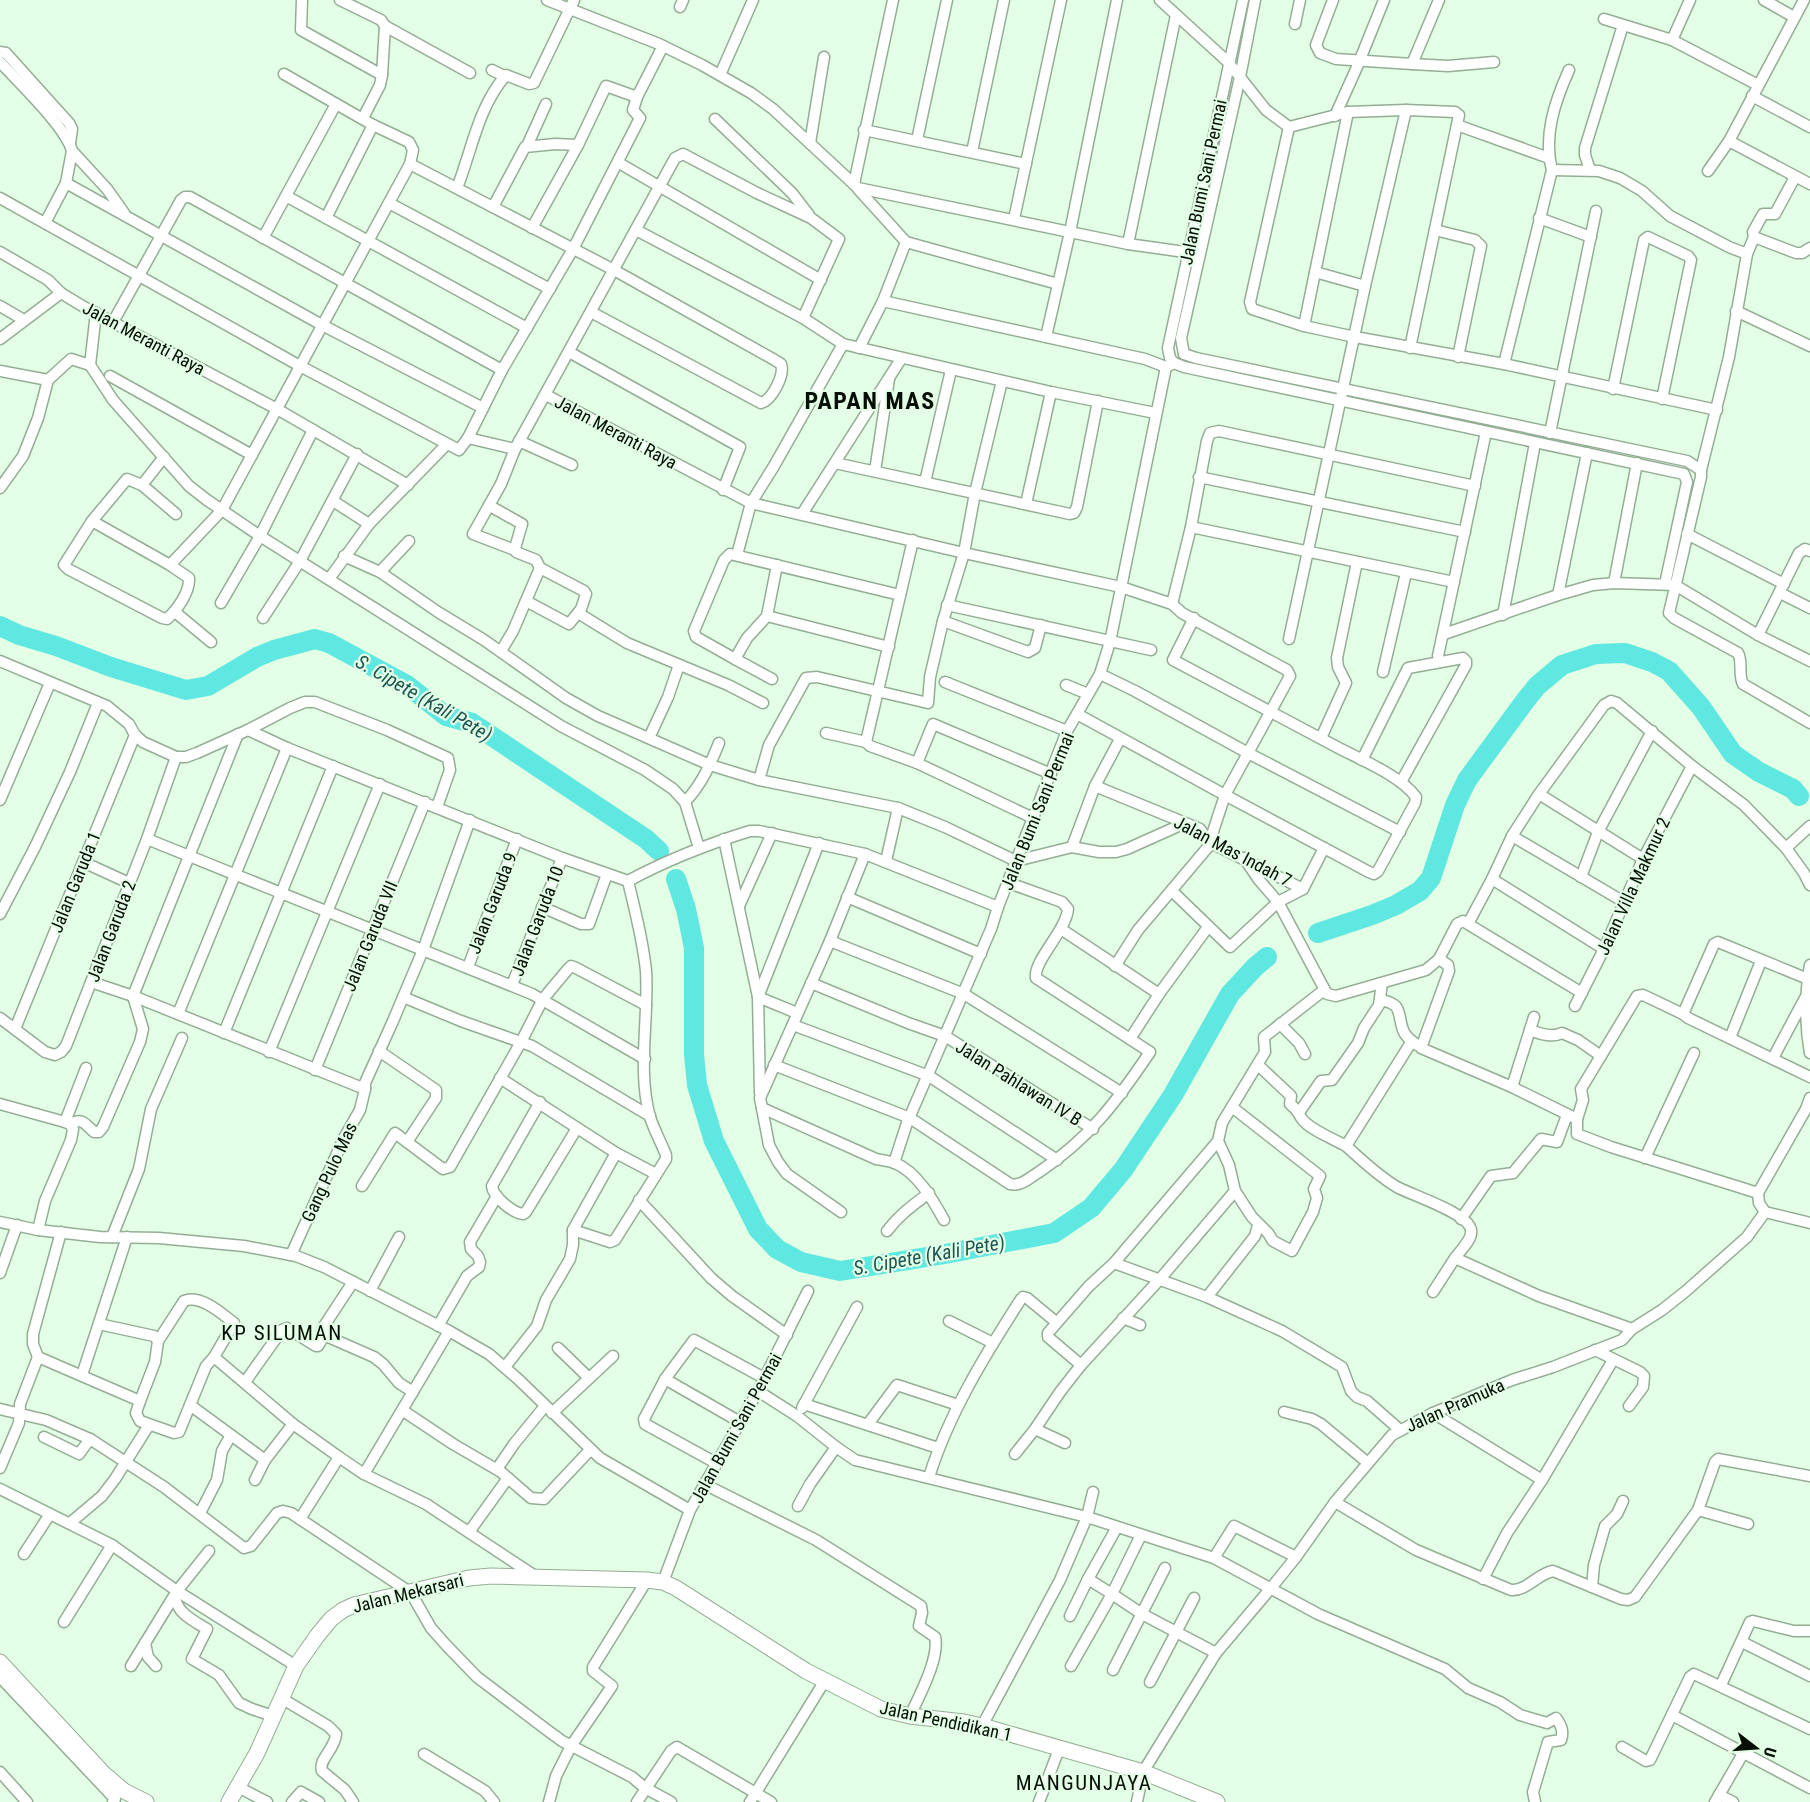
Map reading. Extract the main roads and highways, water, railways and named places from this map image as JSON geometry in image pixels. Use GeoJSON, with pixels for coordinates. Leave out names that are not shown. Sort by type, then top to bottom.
{"type":"FeatureCollection","features":[{"type":"Feature","properties":{"kind":"waterway","name":"S. Cipete (Kali Pete)"},"geometry":{"type":"LineString","coordinates":[[0,626],[19,635],[111,667],[186,690],[208,686],[257,657],[274,650],[315,639],[329,643],[407,685],[446,716],[472,723],[646,839],[659,851]]}},
{"type":"Feature","properties":{"kind":"waterway","name":"S. Cipete (Kali Pete)"},"geometry":{"type":"LineString","coordinates":[[1318,933],[1372,915],[1420,891],[1431,878],[1455,805],[1467,780],[1525,701],[1537,686],[1562,665],[1596,654],[1625,653],[1652,662],[1669,671],[1701,707],[1733,754],[1759,772],[1793,789],[1799,796]]}},
{"type":"Feature","properties":{"kind":"waterway","name":"S. Cipete (Kali Pete)"},"geometry":{"type":"LineString","coordinates":[[676,879],[686,909],[694,948],[694,1054],[697,1085],[714,1141],[758,1229],[777,1249],[801,1262],[840,1271],[1054,1233],[1091,1208],[1123,1170],[1173,1095],[1230,994],[1267,957]]}},
{"type":"Feature","properties":{"kind":"district","name":"PAPAN MAS"},"geometry":{"type":"Point","coordinates":[870,401]}},
{"type":"Feature","properties":{"kind":"district","name":"KP SILUMAN"},"geometry":{"type":"Point","coordinates":[282,1333]}},
{"type":"Feature","properties":{"kind":"district","name":"MANGUNJAYA"},"geometry":{"type":"Point","coordinates":[1084,1783]}}]}
